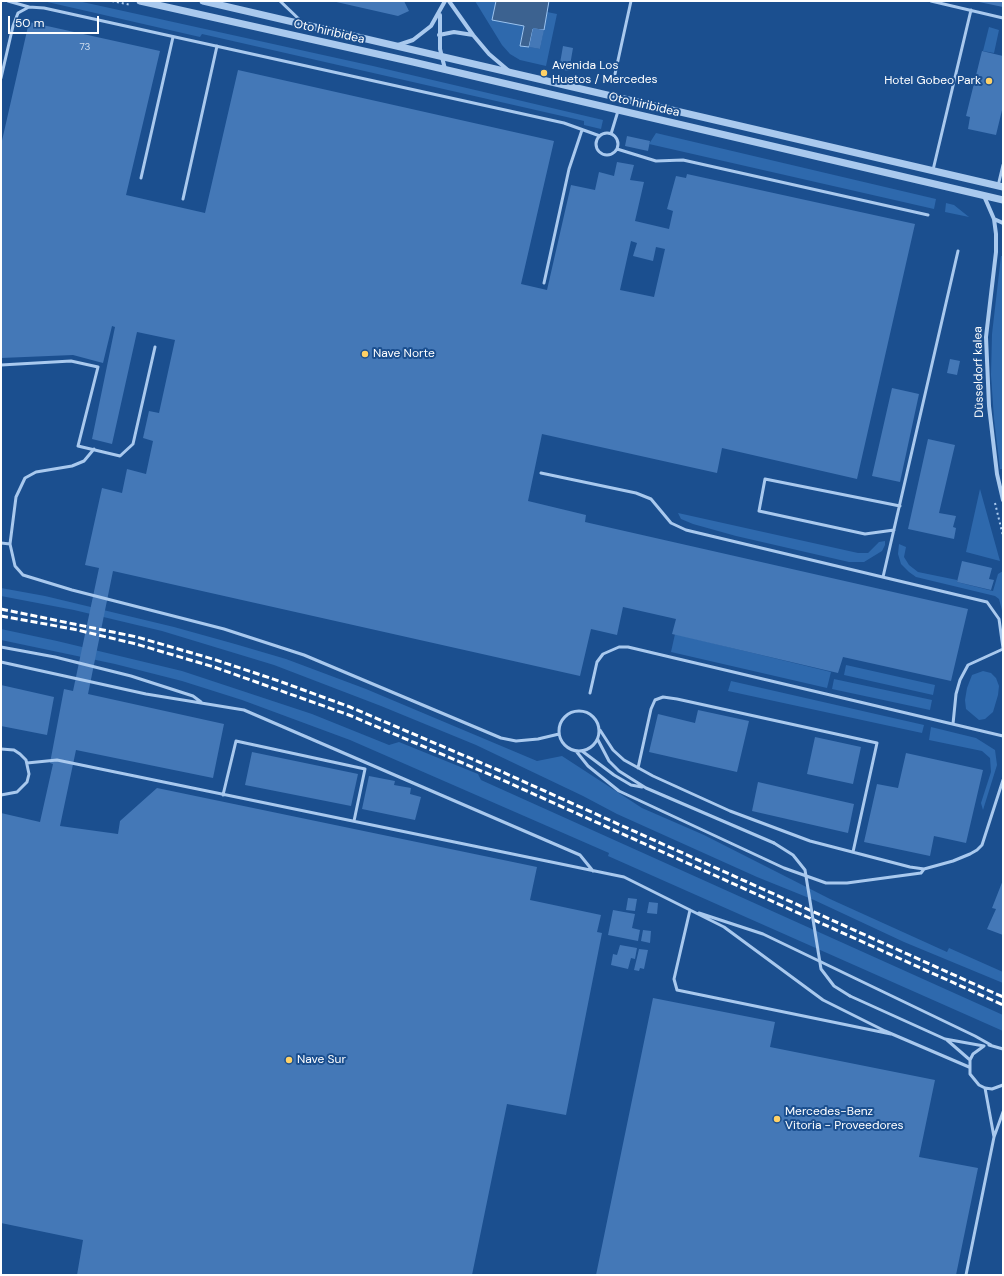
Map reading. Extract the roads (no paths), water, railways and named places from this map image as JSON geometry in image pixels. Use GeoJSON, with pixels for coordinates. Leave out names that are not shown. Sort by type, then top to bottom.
{"type":"FeatureCollection","features":[{"type":"Feature","properties":{"kind":"street","name":"Oto hiribidea"},"geometry":{"type":"LineString","coordinates":[[140,1],[445,70],[1003,200]]}},
{"type":"Feature","properties":{"kind":"street","name":"Oto hiribidea"},"geometry":{"type":"LineString","coordinates":[[203,1],[1001,187]]}},
{"type":"Feature","properties":{"kind":"street"},"geometry":{"type":"LineString","coordinates":[[397,46],[413,40],[424,33],[431,26],[445,1]]}},
{"type":"Feature","properties":{"kind":"street"},"geometry":{"type":"LineString","coordinates":[[449,1],[473,35],[489,54],[511,72]]}},
{"type":"Feature","properties":{"kind":"street"},"geometry":{"type":"LineString","coordinates":[[440,12],[439,35],[441,56],[445,70]]}},
{"type":"Feature","properties":{"kind":"street"},"geometry":{"type":"LineString","coordinates":[[439,35],[454,32],[473,35]]}},
{"type":"Feature","properties":{"kind":"street","name":"Düsseldorf kalea"},"geometry":{"type":"LineString","coordinates":[[984,196],[994,220],[996,252],[986,337],[989,406],[997,474],[1003,500]]}},
{"type":"Feature","properties":{"kind":"street"},"geometry":{"type":"LineString","coordinates":[[994,220],[1003,223]]}},
{"type":"Feature","properties":{"kind":"lane"},"geometry":{"type":"LineString","coordinates":[[8,1],[29,7],[44,8],[564,123],[600,136]]}},
{"type":"Feature","properties":{"kind":"lane"},"geometry":{"type":"LineString","coordinates":[[280,1],[305,24]]}},
{"type":"Feature","properties":{"kind":"lane"},"geometry":{"type":"LineString","coordinates":[[615,74],[631,1]]}},
{"type":"Feature","properties":{"kind":"lane"},"geometry":{"type":"LineString","coordinates":[[931,1],[1003,18]]}},
{"type":"Feature","properties":{"kind":"lane"},"geometry":{"type":"LineString","coordinates":[[1,78],[13,26],[18,13],[29,7]]}},
{"type":"Feature","properties":{"kind":"lane"},"geometry":{"type":"LineString","coordinates":[[932,170],[971,10]]}},
{"type":"Feature","properties":{"kind":"lane"},"geometry":{"type":"LineString","coordinates":[[141,178],[173,37]]}},
{"type":"Feature","properties":{"kind":"lane"},"geometry":{"type":"LineString","coordinates":[[183,199],[217,46]]}},
{"type":"Feature","properties":{"kind":"lane"},"geometry":{"type":"LineString","coordinates":[[611,134],[618,111]]}},
{"type":"Feature","properties":{"kind":"lane"},"geometry":{"type":"LineString","coordinates":[[544,283],[569,170],[582,130]]}},
{"type":"Feature","properties":{"kind":"lane"},"geometry":{"type":"LineString","coordinates":[[605,133],[611,134],[616,138],[618,144],[617,149],[613,154],[606,155],[601,153],[597,148],[597,142],[600,136],[605,133]]}},
{"type":"Feature","properties":{"kind":"lane"},"geometry":{"type":"LineString","coordinates":[[617,149],[656,161],[683,160],[928,215]]}},
{"type":"Feature","properties":{"kind":"lane"},"geometry":{"type":"LineString","coordinates":[[1001,187],[1003,165]]}},
{"type":"Feature","properties":{"kind":"lane"},"geometry":{"type":"LineString","coordinates":[[883,577],[958,251]]}},
{"type":"Feature","properties":{"kind":"lane"},"geometry":{"type":"LineString","coordinates":[[1,365],[71,361],[98,367],[78,446],[120,456],[133,444],[155,347]]}},
{"type":"Feature","properties":{"kind":"lane"},"geometry":{"type":"LineString","coordinates":[[94,450],[84,461],[72,466],[36,472],[25,478],[16,497],[10,544],[16,566],[23,576],[224,629],[304,655],[501,738],[516,741],[559,734]]}},
{"type":"Feature","properties":{"kind":"lane"},"geometry":{"type":"LineString","coordinates":[[541,473],[636,493],[651,499],[671,523],[686,530],[987,602],[994,609],[999,619],[1003,648],[968,665],[960,680],[956,694],[953,724]]}},
{"type":"Feature","properties":{"kind":"lane"},"geometry":{"type":"LineString","coordinates":[[894,530],[865,534],[759,511],[765,478],[900,506]]}},
{"type":"Feature","properties":{"kind":"lane"},"geometry":{"type":"LineString","coordinates":[[1,543],[10,544]]}},
{"type":"Feature","properties":{"kind":"lane"},"geometry":{"type":"LineString","coordinates":[[590,693],[597,662],[603,654],[619,647],[628,647],[1003,736]]}},
{"type":"Feature","properties":{"kind":"lane"},"geometry":{"type":"LineString","coordinates":[[1,648],[55,657],[131,676],[193,696],[202,703]]}},
{"type":"Feature","properties":{"kind":"lane"},"geometry":{"type":"LineString","coordinates":[[1,662],[146,694],[244,710],[580,855],[593,871]]}},
{"type":"Feature","properties":{"kind":"lane"},"geometry":{"type":"LineString","coordinates":[[638,768],[651,709],[655,700],[663,697],[877,743],[853,852]]}},
{"type":"Feature","properties":{"kind":"lane"},"geometry":{"type":"LineString","coordinates":[[924,869],[921,873],[847,883],[826,884],[784,868],[619,791],[588,766],[576,751],[565,745],[559,734],[561,720],[566,715],[579,710],[592,714],[597,720],[600,730],[613,750],[624,760],[730,811],[785,833],[853,852],[924,869],[953,861],[970,854],[982,845],[1003,780]]}},
{"type":"Feature","properties":{"kind":"lane"},"geometry":{"type":"LineString","coordinates":[[576,751],[582,751],[594,745],[598,740],[600,730]]}},
{"type":"Feature","properties":{"kind":"lane"},"geometry":{"type":"LineString","coordinates":[[598,740],[609,761],[619,771],[646,788]]}},
{"type":"Feature","properties":{"kind":"lane"},"geometry":{"type":"LineString","coordinates":[[223,795],[236,741],[365,769],[354,821]]}},
{"type":"Feature","properties":{"kind":"lane"},"geometry":{"type":"LineString","coordinates":[[1,749],[14,750],[20,754],[27,763],[29,774],[22,788],[11,795],[1,794]]}},
{"type":"Feature","properties":{"kind":"lane"},"geometry":{"type":"LineString","coordinates":[[582,751],[614,775],[631,784],[646,788],[774,843],[793,855],[805,870],[820,969],[834,986],[850,996],[945,1039],[984,1046],[990,1045]]}},
{"type":"Feature","properties":{"kind":"lane"},"geometry":{"type":"LineString","coordinates":[[27,763],[57,760],[624,877],[724,927],[823,1000],[895,1035],[969,1067]]}},
{"type":"Feature","properties":{"kind":"lane"},"geometry":{"type":"LineString","coordinates":[[690,910],[674,979],[677,990],[895,1035]]}},
{"type":"Feature","properties":{"kind":"lane"},"geometry":{"type":"LineString","coordinates":[[690,910],[763,934],[975,1036],[990,1045],[1003,1049]]}},
{"type":"Feature","properties":{"kind":"lane"},"geometry":{"type":"LineString","coordinates":[[945,1039],[970,1060]]}},
{"type":"Feature","properties":{"kind":"lane"},"geometry":{"type":"LineString","coordinates":[[984,1046],[973,1054],[970,1060],[969,1067],[974,1080],[985,1088],[992,1088],[1003,1084]]}},
{"type":"Feature","properties":{"kind":"lane"},"geometry":{"type":"LineString","coordinates":[[985,1088],[994,1138]]}},
{"type":"Feature","properties":{"kind":"lane"},"geometry":{"type":"LineString","coordinates":[[966,1275],[994,1138],[1003,1112]]}},
{"type":"Feature","properties":{"kind":"railway"},"geometry":{"type":"LineString","coordinates":[[1,609],[137,637],[216,660],[350,707],[498,770],[1003,997]]}},
{"type":"Feature","properties":{"kind":"railway"},"geometry":{"type":"LineString","coordinates":[[1,616],[73,629],[136,644],[214,667],[349,715],[498,778],[1003,1005]]}},
{"type":"Feature","properties":{"kind":"place","name":"Avenida Los Huetos / Mercedes"},"geometry":{"type":"Point","coordinates":[544,73]}},
{"type":"Feature","properties":{"kind":"place","name":"Hotel Gobeo Park"},"geometry":{"type":"Point","coordinates":[989,81]}},
{"type":"Feature","properties":{"kind":"place","name":"Nave Norte"},"geometry":{"type":"Point","coordinates":[365,354]}},
{"type":"Feature","properties":{"kind":"place","name":"Nave Sur"},"geometry":{"type":"Point","coordinates":[289,1060]}},
{"type":"Feature","properties":{"kind":"place","name":"Mercedes-Benz Vitoria - Proveedores"},"geometry":{"type":"Point","coordinates":[777,1119]}}]}
